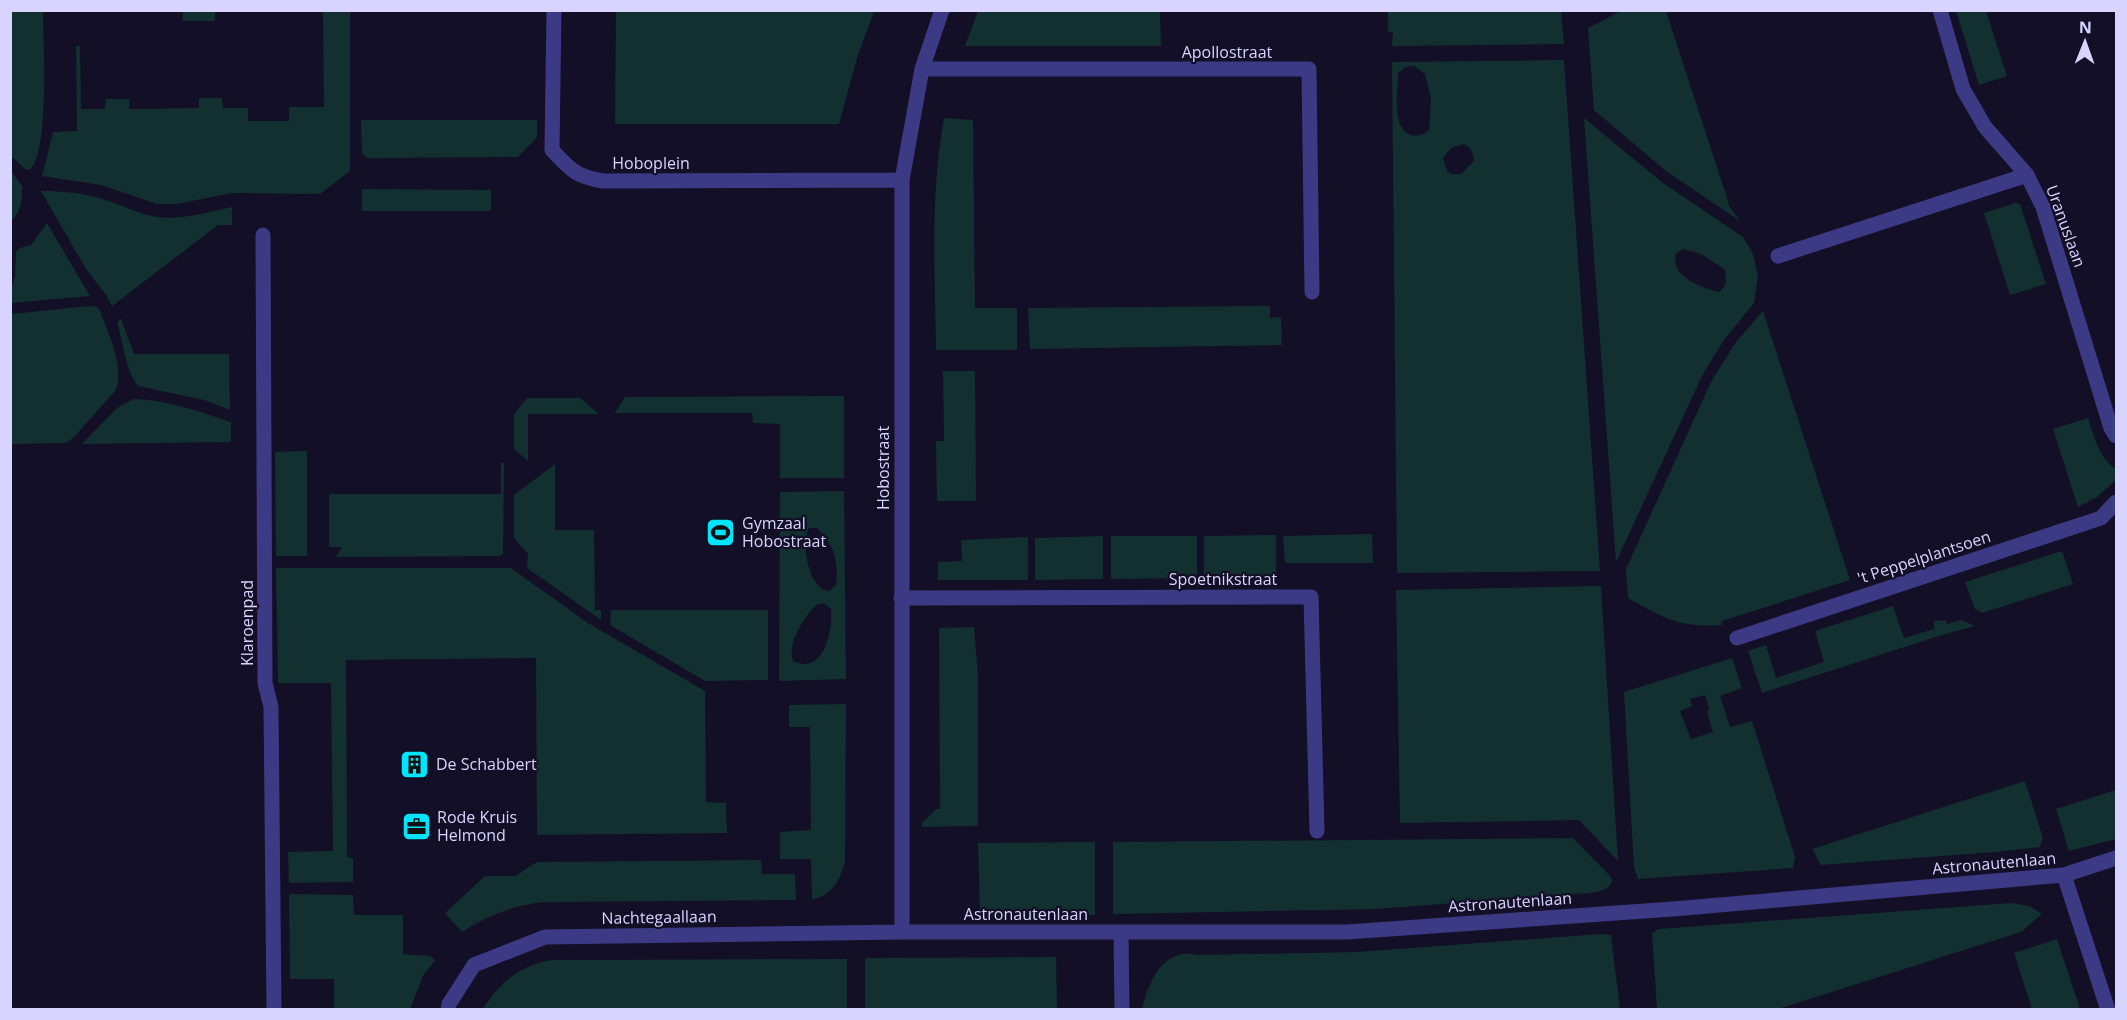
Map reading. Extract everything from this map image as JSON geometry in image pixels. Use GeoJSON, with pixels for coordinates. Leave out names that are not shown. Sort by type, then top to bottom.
{"type":"FeatureCollection","features":[{"type":"Feature","properties":{"kind":"street","name":"Hoboplein"},"geometry":{"type":"LineString","coordinates":[[555,10],[552,150],[567,166],[582,177],[603,181],[902,180]]}},
{"type":"Feature","properties":{"kind":"street","name":"Hobostraat"},"geometry":{"type":"LineString","coordinates":[[902,932],[902,180],[922,69],[942,10]]}},
{"type":"Feature","properties":{"kind":"street","name":"Uranuslaan"},"geometry":{"type":"LineString","coordinates":[[1940,10],[1963,89],[1985,127],[2027,175],[2043,207],[2111,428],[2116,436]]}},
{"type":"Feature","properties":{"kind":"street","name":"Apollostraat"},"geometry":{"type":"LineString","coordinates":[[922,69],[1309,69],[1312,292]]}},
{"type":"Feature","properties":{"kind":"street"},"geometry":{"type":"LineString","coordinates":[[1778,256],[2027,175]]}},
{"type":"Feature","properties":{"kind":"street","name":"Klaroenpad"},"geometry":{"type":"LineString","coordinates":[[263,235],[265,683],[271,707],[274,1010]]}},
{"type":"Feature","properties":{"kind":"street","name":"'t Peppelplantsoen"},"geometry":{"type":"LineString","coordinates":[[1737,638],[2102,518],[2116,502]]}},
{"type":"Feature","properties":{"kind":"street","name":"Spoetnikstraat"},"geometry":{"type":"LineString","coordinates":[[901,598],[1311,597],[1317,831]]}},
{"type":"Feature","properties":{"kind":"street","name":"Astronautenlaan"},"geometry":{"type":"LineString","coordinates":[[902,932],[1347,932],[1673,909],[2064,875],[2116,858]]}},
{"type":"Feature","properties":{"kind":"street"},"geometry":{"type":"LineString","coordinates":[[2064,875],[2108,1010]]}},
{"type":"Feature","properties":{"kind":"street","name":"Nachtegaallaan"},"geometry":{"type":"LineString","coordinates":[[448,1010],[449,1004],[474,965],[545,937],[902,932]]}},
{"type":"Feature","properties":{"kind":"street"},"geometry":{"type":"LineString","coordinates":[[1121,932],[1122,1010]]}},
{"type":"Feature","properties":{"kind":"green space"},"geometry":{"type":"Polygon","coordinates":[[[11,10],[43,11],[43,121],[36,160],[29,170],[11,156],[11,10]]]}},
{"type":"Feature","properties":{"kind":"green space"},"geometry":{"type":"Polygon","coordinates":[[[616,10],[874,11],[857,58],[839,124],[615,124],[616,10]]]}},
{"type":"Feature","properties":{"kind":"green space"},"geometry":{"type":"Polygon","coordinates":[[[183,11],[215,11],[215,21],[183,21],[183,11]]]}},
{"type":"Feature","properties":{"kind":"green space"},"geometry":{"type":"Polygon","coordinates":[[[323,11],[350,11],[350,171],[320,194],[232,193],[177,204],[157,204],[101,185],[42,176],[53,132],[77,131],[76,46],[80,46],[81,109],[105,109],[106,99],[129,99],[129,109],[199,108],[199,98],[222,98],[223,108],[248,108],[248,121],[289,121],[289,107],[324,107],[323,11]]]}},
{"type":"Feature","properties":{"kind":"green space"},"geometry":{"type":"Polygon","coordinates":[[[978,11],[1160,11],[1161,46],[965,46],[978,11]]]}},
{"type":"Feature","properties":{"kind":"green space"},"geometry":{"type":"Polygon","coordinates":[[[1388,11],[1561,11],[1564,44],[1392,46],[1393,32],[1388,32],[1388,11]]]}},
{"type":"Feature","properties":{"kind":"green space"},"geometry":{"type":"Polygon","coordinates":[[[1621,11],[1666,11],[1729,206],[1740,221],[1666,171],[1594,110],[1588,28],[1621,11]]]}},
{"type":"Feature","properties":{"kind":"green space"},"geometry":{"type":"Polygon","coordinates":[[[1956,11],[1986,11],[2007,76],[1979,85],[1956,11]]]}},
{"type":"Feature","properties":{"kind":"green space"},"geometry":{"type":"Polygon","coordinates":[[[1564,60],[1600,571],[1397,573],[1392,62],[1564,60]],[[1414,66],[1406,67],[1398,73],[1397,108],[1398,117],[1405,131],[1416,136],[1429,130],[1431,99],[1425,74],[1414,66]],[[1463,144],[1451,148],[1443,158],[1447,171],[1451,174],[1461,174],[1474,161],[1470,148],[1463,144]]]}},
{"type":"Feature","properties":{"kind":"green space"},"geometry":{"type":"Polygon","coordinates":[[[944,118],[973,120],[975,308],[1017,308],[1017,350],[936,350],[935,205],[944,118]]]}},
{"type":"Feature","properties":{"kind":"green space"},"geometry":{"type":"Polygon","coordinates":[[[1584,118],[1663,183],[1743,237],[1753,254],[1758,276],[1754,303],[1724,340],[1703,374],[1616,562],[1584,118]],[[1683,249],[1676,253],[1675,261],[1678,269],[1682,275],[1695,284],[1719,292],[1726,282],[1724,269],[1701,254],[1683,249]]]}},
{"type":"Feature","properties":{"kind":"green space"},"geometry":{"type":"Polygon","coordinates":[[[361,120],[537,120],[537,137],[518,157],[367,158],[362,153],[361,120]]]}},
{"type":"Feature","properties":{"kind":"green space"},"geometry":{"type":"Polygon","coordinates":[[[11,171],[22,186],[19,209],[11,221],[11,171]]]}},
{"type":"Feature","properties":{"kind":"green space"},"geometry":{"type":"Polygon","coordinates":[[[362,189],[491,190],[491,211],[362,211],[362,189]]]}},
{"type":"Feature","properties":{"kind":"green space"},"geometry":{"type":"Polygon","coordinates":[[[41,191],[90,196],[145,214],[167,218],[232,207],[232,225],[218,225],[112,306],[86,269],[41,191]]]}},
{"type":"Feature","properties":{"kind":"green space"},"geometry":{"type":"Polygon","coordinates":[[[2016,203],[2020,204],[2046,284],[2010,295],[1984,213],[2016,203]]]}},
{"type":"Feature","properties":{"kind":"green space"},"geometry":{"type":"Polygon","coordinates":[[[47,223],[90,296],[11,303],[16,252],[20,248],[31,245],[47,223]]]}},
{"type":"Feature","properties":{"kind":"green space"},"geometry":{"type":"Polygon","coordinates":[[[1270,306],[1270,318],[1281,317],[1282,345],[1030,349],[1028,308],[1270,306]]]}},
{"type":"Feature","properties":{"kind":"green space"},"geometry":{"type":"Polygon","coordinates":[[[97,307],[100,311],[115,351],[118,383],[115,391],[73,438],[65,443],[11,444],[11,314],[97,307]]]}},
{"type":"Feature","properties":{"kind":"green space"},"geometry":{"type":"Polygon","coordinates":[[[1763,311],[1850,580],[1722,621],[1722,625],[1695,625],[1672,620],[1628,598],[1626,569],[1711,382],[1736,342],[1763,311]]]}},
{"type":"Feature","properties":{"kind":"green space"},"geometry":{"type":"Polygon","coordinates":[[[121,319],[134,354],[229,354],[230,410],[204,400],[138,386],[125,356],[117,322],[121,319]]]}},
{"type":"Feature","properties":{"kind":"green space"},"geometry":{"type":"Polygon","coordinates":[[[943,371],[975,371],[976,501],[937,501],[936,441],[944,441],[943,371]]]}},
{"type":"Feature","properties":{"kind":"green space"},"geometry":{"type":"Polygon","coordinates":[[[844,396],[844,478],[780,478],[780,424],[753,423],[752,413],[615,413],[625,397],[844,396]]]}},
{"type":"Feature","properties":{"kind":"green space"},"geometry":{"type":"Polygon","coordinates":[[[527,398],[580,398],[599,414],[528,414],[528,461],[514,449],[514,414],[527,398]]]}},
{"type":"Feature","properties":{"kind":"green space"},"geometry":{"type":"Polygon","coordinates":[[[134,399],[171,404],[231,422],[231,442],[82,444],[117,408],[134,399]]]}},
{"type":"Feature","properties":{"kind":"green space"},"geometry":{"type":"Polygon","coordinates":[[[2088,418],[2101,453],[2116,469],[2116,480],[2097,497],[2078,507],[2053,429],[2088,418]]]}},
{"type":"Feature","properties":{"kind":"green space"},"geometry":{"type":"Polygon","coordinates":[[[307,451],[307,556],[276,556],[275,452],[307,451]]]}},
{"type":"Feature","properties":{"kind":"green space"},"geometry":{"type":"Polygon","coordinates":[[[501,463],[504,463],[503,554],[499,556],[336,557],[342,547],[329,547],[329,494],[501,494],[501,463]]]}},
{"type":"Feature","properties":{"kind":"green space"},"geometry":{"type":"Polygon","coordinates":[[[555,464],[555,530],[594,530],[595,610],[601,610],[601,620],[527,568],[528,554],[514,538],[514,495],[555,464]]]}},
{"type":"Feature","properties":{"kind":"green space"},"geometry":{"type":"Polygon","coordinates":[[[844,491],[846,679],[779,681],[780,492],[844,491]],[[809,528],[806,554],[811,574],[822,588],[829,591],[836,585],[837,568],[834,554],[828,541],[817,528],[809,528]],[[824,603],[816,605],[794,638],[793,661],[804,664],[812,662],[819,657],[824,648],[830,628],[831,609],[824,603]]]}},
{"type":"Feature","properties":{"kind":"green space"},"geometry":{"type":"Polygon","coordinates":[[[1372,534],[1373,563],[1285,563],[1283,536],[1372,534]]]}},
{"type":"Feature","properties":{"kind":"green space"},"geometry":{"type":"Polygon","coordinates":[[[1276,535],[1276,578],[1204,578],[1204,536],[1276,535]]]}},
{"type":"Feature","properties":{"kind":"green space"},"geometry":{"type":"Polygon","coordinates":[[[1103,536],[1103,579],[1035,580],[1035,538],[1103,536]]]}},
{"type":"Feature","properties":{"kind":"green space"},"geometry":{"type":"Polygon","coordinates":[[[1111,536],[1197,536],[1197,578],[1111,579],[1111,536]]]}},
{"type":"Feature","properties":{"kind":"green space"},"geometry":{"type":"Polygon","coordinates":[[[1028,537],[1028,580],[938,580],[938,562],[962,561],[961,540],[1028,537]]]}},
{"type":"Feature","properties":{"kind":"green space"},"geometry":{"type":"Polygon","coordinates":[[[2062,551],[2073,584],[1982,613],[1975,609],[1965,582],[2062,551]]]}},
{"type":"Feature","properties":{"kind":"green space"},"geometry":{"type":"Polygon","coordinates":[[[276,568],[511,568],[588,623],[705,691],[706,802],[726,803],[727,833],[537,835],[536,658],[346,660],[347,857],[353,858],[353,882],[289,883],[288,852],[333,851],[331,683],[278,683],[276,568]]]}},
{"type":"Feature","properties":{"kind":"green space"},"geometry":{"type":"Polygon","coordinates":[[[1601,586],[1618,861],[1579,820],[1400,823],[1396,590],[1601,586]]]}},
{"type":"Feature","properties":{"kind":"green space"},"geometry":{"type":"Polygon","coordinates":[[[1893,606],[1904,638],[1934,629],[1934,621],[1945,620],[1947,624],[1962,620],[1975,626],[1762,693],[1748,651],[1766,645],[1776,678],[1824,662],[1815,631],[1893,606]]]}},
{"type":"Feature","properties":{"kind":"green space"},"geometry":{"type":"Polygon","coordinates":[[[611,610],[768,610],[768,680],[705,681],[610,625],[611,610]]]}},
{"type":"Feature","properties":{"kind":"green space"},"geometry":{"type":"Polygon","coordinates":[[[974,627],[978,676],[978,826],[922,827],[922,823],[936,809],[940,809],[939,628],[974,627]]]}},
{"type":"Feature","properties":{"kind":"green space"},"geometry":{"type":"Polygon","coordinates":[[[1732,658],[1742,688],[1720,696],[1730,727],[1752,721],[1795,857],[1793,868],[1638,879],[1634,868],[1624,692],[1732,658]],[[1705,695],[1690,699],[1692,706],[1680,711],[1691,739],[1713,732],[1707,712],[1709,708],[1705,695]]]}},
{"type":"Feature","properties":{"kind":"green space"},"geometry":{"type":"Polygon","coordinates":[[[846,704],[845,862],[841,875],[830,891],[812,899],[811,859],[780,859],[780,832],[811,830],[810,727],[789,727],[789,705],[846,704]]]}},
{"type":"Feature","properties":{"kind":"green space"},"geometry":{"type":"Polygon","coordinates":[[[2025,781],[2043,838],[2040,847],[1821,865],[1812,849],[2025,781]]]}},
{"type":"Feature","properties":{"kind":"green space"},"geometry":{"type":"Polygon","coordinates":[[[2116,790],[2116,839],[2069,851],[2056,809],[2116,790]]]}},
{"type":"Feature","properties":{"kind":"green space"},"geometry":{"type":"Polygon","coordinates":[[[1573,838],[1611,877],[1612,882],[1605,889],[1588,893],[1376,909],[1113,914],[1113,842],[1573,838]]]}},
{"type":"Feature","properties":{"kind":"green space"},"geometry":{"type":"Polygon","coordinates":[[[1095,842],[1095,915],[991,916],[980,914],[978,843],[1095,842]]]}},
{"type":"Feature","properties":{"kind":"green space"},"geometry":{"type":"Polygon","coordinates":[[[761,860],[762,874],[795,874],[796,900],[544,902],[501,912],[462,932],[445,913],[485,876],[515,876],[537,862],[761,860]]]}},
{"type":"Feature","properties":{"kind":"green space"},"geometry":{"type":"Polygon","coordinates":[[[289,894],[353,895],[354,915],[403,915],[403,954],[429,956],[435,960],[423,976],[410,1009],[334,1009],[334,979],[290,979],[289,894]]]}},
{"type":"Feature","properties":{"kind":"green space"},"geometry":{"type":"Polygon","coordinates":[[[2011,903],[2029,906],[2042,914],[2021,932],[1778,1009],[1657,1009],[1652,933],[1659,929],[2011,903]]]}},
{"type":"Feature","properties":{"kind":"green space"},"geometry":{"type":"Polygon","coordinates":[[[1611,935],[1620,1009],[1142,1009],[1148,988],[1159,969],[1175,956],[1185,954],[1357,952],[1611,935]]]}},
{"type":"Feature","properties":{"kind":"green space"},"geometry":{"type":"Polygon","coordinates":[[[2057,939],[2080,1009],[2032,1009],[2014,953],[2057,939]]]}},
{"type":"Feature","properties":{"kind":"green space"},"geometry":{"type":"Polygon","coordinates":[[[1056,957],[1057,1009],[865,1009],[865,958],[1056,957]]]}},
{"type":"Feature","properties":{"kind":"green space"},"geometry":{"type":"Polygon","coordinates":[[[847,959],[847,1008],[483,1009],[511,977],[529,967],[551,960],[847,959]]]}},
{"type":"Feature","properties":{"kind":"place","name":"Gymzaal Hobostraat"},"geometry":{"type":"Point","coordinates":[721,532]}},
{"type":"Feature","properties":{"kind":"place","name":"De Schabbert"},"geometry":{"type":"Point","coordinates":[415,764]}},
{"type":"Feature","properties":{"kind":"place","name":"Rode Kruis Helmond"},"geometry":{"type":"Point","coordinates":[416,826]}}]}
